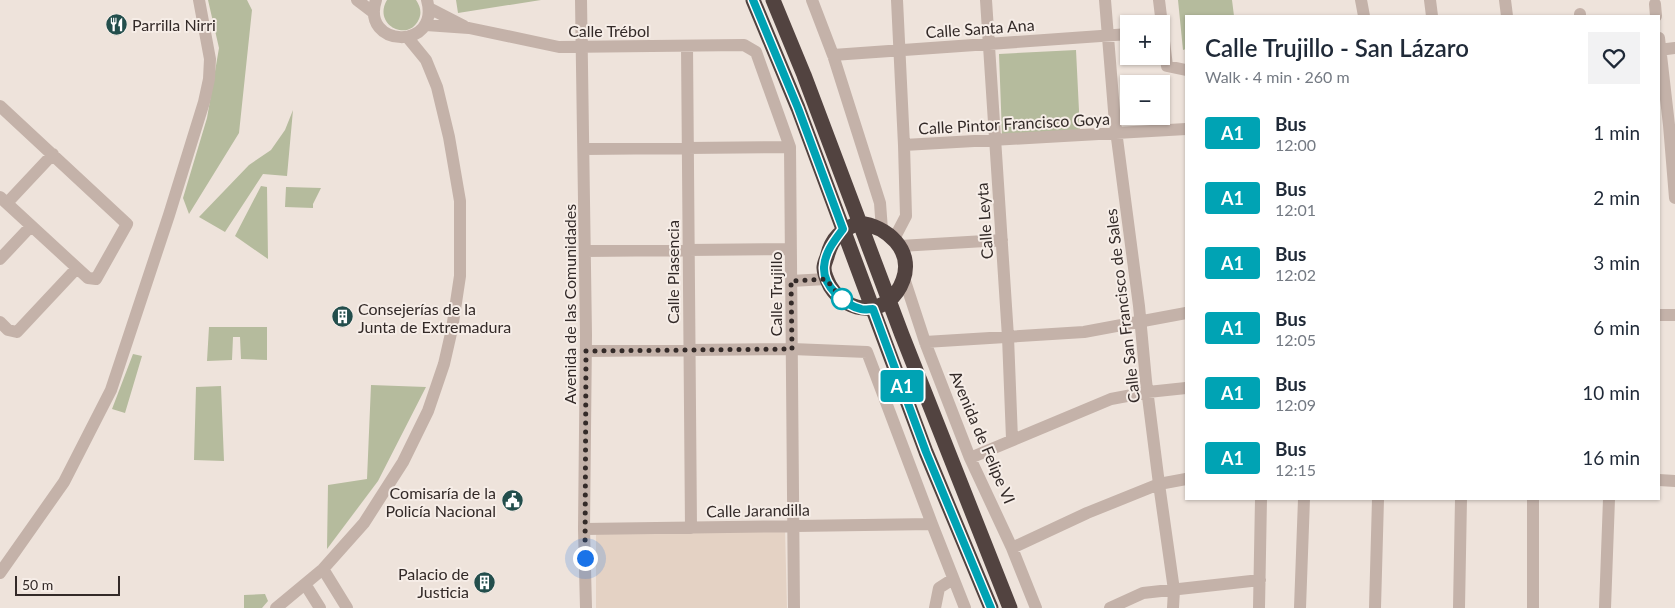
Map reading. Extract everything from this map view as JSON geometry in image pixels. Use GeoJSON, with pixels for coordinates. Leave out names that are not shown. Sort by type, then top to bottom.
{"type":"FeatureCollection","features":[{"type":"Feature","properties":{"kind":"highway"},"geometry":{"type":"LineString","coordinates":[[753,0],[798,108],[926,452],[991,608]]}},
{"type":"Feature","properties":{"kind":"highway"},"geometry":{"type":"LineString","coordinates":[[773,0],[804,75],[889,302],[1010,608]]}},
{"type":"Feature","properties":{"kind":"highway"},"geometry":{"type":"LineString","coordinates":[[859,223],[869,224],[892,238],[904,258],[904,278],[899,290],[889,302],[873,309],[862,309],[844,301],[835,293],[826,279],[824,268],[830,246],[843,229],[859,223]]}},
{"type":"Feature","properties":{"kind":"street"},"geometry":{"type":"LineString","coordinates":[[0,573],[64,482],[111,390],[169,215],[209,80],[210,59],[199,0]]}},
{"type":"Feature","properties":{"kind":"street"},"geometry":{"type":"LineString","coordinates":[[357,0],[375,6],[376,21],[387,34],[394,37],[408,38],[424,27]]}},
{"type":"Feature","properties":{"kind":"street","name":"Avenida de las Comunidades"},"geometry":{"type":"LineString","coordinates":[[582,0],[586,351],[584,529],[586,608]]}},
{"type":"Feature","properties":{"kind":"street"},"geometry":{"type":"LineString","coordinates":[[812,0],[833,55],[892,238]]}},
{"type":"Feature","properties":{"kind":"street"},"geometry":{"type":"LineString","coordinates":[[892,238],[906,216],[897,0]]}},
{"type":"Feature","properties":{"kind":"street","name":"Calle Leyta"},"geometry":{"type":"LineString","coordinates":[[986,0],[1008,337],[1012,440]]}},
{"type":"Feature","properties":{"kind":"street","name":"Calle San Francisco de Sales"},"geometry":{"type":"LineString","coordinates":[[1105,0],[1115,123],[1118,133],[1159,484],[1174,590],[1173,608]]}},
{"type":"Feature","properties":{"kind":"street"},"geometry":{"type":"LineString","coordinates":[[1159,0],[1160,15]]}},
{"type":"Feature","properties":{"kind":"street"},"geometry":{"type":"LineString","coordinates":[[1361,0],[1364,15]]}},
{"type":"Feature","properties":{"kind":"street"},"geometry":{"type":"LineString","coordinates":[[1430,0],[1432,15]]}},
{"type":"Feature","properties":{"kind":"street"},"geometry":{"type":"LineString","coordinates":[[1505,0],[1507,15]]}},
{"type":"Feature","properties":{"kind":"street"},"geometry":{"type":"LineString","coordinates":[[426,60],[424,27],[428,4]]}},
{"type":"Feature","properties":{"kind":"street","name":"Calle Trébol"},"geometry":{"type":"LineString","coordinates":[[428,4],[469,28]]}},
{"type":"Feature","properties":{"kind":"street","name":"Calle Trébol"},"geometry":{"type":"LineString","coordinates":[[424,27],[469,28],[543,45],[582,47],[744,45],[750,48]]}},
{"type":"Feature","properties":{"kind":"street","name":"Calle Santa Ana"},"geometry":{"type":"LineString","coordinates":[[833,55],[1120,34]]}},
{"type":"Feature","properties":{"kind":"street"},"geometry":{"type":"LineString","coordinates":[[276,608],[323,569],[364,523],[404,462],[428,411],[444,364],[452,329],[460,276],[460,201],[449,137],[437,87],[426,60],[408,38]]}},
{"type":"Feature","properties":{"kind":"street","name":"Calle Plasencia"},"geometry":{"type":"LineString","coordinates":[[687,46],[691,528]]}},
{"type":"Feature","properties":{"kind":"street"},"geometry":{"type":"LineString","coordinates":[[1660,46],[1675,48]]}},
{"type":"Feature","properties":{"kind":"street","name":"Calle Trujillo"},"geometry":{"type":"LineString","coordinates":[[750,48],[756,52],[790,148],[794,608]]}},
{"type":"Feature","properties":{"kind":"street"},"geometry":{"type":"LineString","coordinates":[[1660,55],[1675,198]]}},
{"type":"Feature","properties":{"kind":"street"},"geometry":{"type":"LineString","coordinates":[[1167,65],[1185,70]]}},
{"type":"Feature","properties":{"kind":"street"},"geometry":{"type":"LineString","coordinates":[[0,106],[128,224],[96,279],[88,278],[4,200],[52,154]]}},
{"type":"Feature","properties":{"kind":"street","name":"Calle Pintor Francisco Goya"},"geometry":{"type":"LineString","coordinates":[[904,146],[1185,129]]}},
{"type":"Feature","properties":{"kind":"street"},"geometry":{"type":"LineString","coordinates":[[584,149],[790,148]]}},
{"type":"Feature","properties":{"kind":"street"},"geometry":{"type":"LineString","coordinates":[[0,259],[31,226]]}},
{"type":"Feature","properties":{"kind":"street"},"geometry":{"type":"LineString","coordinates":[[892,238],[1002,240]]}},
{"type":"Feature","properties":{"kind":"street"},"geometry":{"type":"LineString","coordinates":[[585,251],[791,249]]}},
{"type":"Feature","properties":{"kind":"street"},"geometry":{"type":"LineString","coordinates":[[0,322],[8,330],[17,332],[77,268]]}},
{"type":"Feature","properties":{"kind":"street","name":"Avenida de Felipe VI"},"geometry":{"type":"LineString","coordinates":[[904,278],[925,342],[970,458],[1012,548],[1036,608]]}},
{"type":"Feature","properties":{"kind":"street"},"geometry":{"type":"LineString","coordinates":[[791,281],[826,279]]}},
{"type":"Feature","properties":{"kind":"street"},"geometry":{"type":"LineString","coordinates":[[925,342],[1084,332],[1185,313]]}},
{"type":"Feature","properties":{"kind":"street"},"geometry":{"type":"LineString","coordinates":[[1660,315],[1675,315]]}},
{"type":"Feature","properties":{"kind":"street"},"geometry":{"type":"LineString","coordinates":[[586,351],[792,349],[868,352],[965,608]]}},
{"type":"Feature","properties":{"kind":"street"},"geometry":{"type":"LineString","coordinates":[[970,458],[1111,398],[1185,388]]}},
{"type":"Feature","properties":{"kind":"street"},"geometry":{"type":"LineString","coordinates":[[1012,548],[1087,513],[1159,484],[1185,479]]}},
{"type":"Feature","properties":{"kind":"street"},"geometry":{"type":"LineString","coordinates":[[1660,480],[1675,481]]}},
{"type":"Feature","properties":{"kind":"street"},"geometry":{"type":"LineString","coordinates":[[1259,608],[1261,500]]}},
{"type":"Feature","properties":{"kind":"street"},"geometry":{"type":"LineString","coordinates":[[1300,608],[1304,500]]}},
{"type":"Feature","properties":{"kind":"street"},"geometry":{"type":"LineString","coordinates":[[1375,608],[1378,500]]}},
{"type":"Feature","properties":{"kind":"street"},"geometry":{"type":"LineString","coordinates":[[1458,608],[1461,500]]}},
{"type":"Feature","properties":{"kind":"street"},"geometry":{"type":"LineString","coordinates":[[1533,500],[1533,608]]}},
{"type":"Feature","properties":{"kind":"street"},"geometry":{"type":"LineString","coordinates":[[1605,608],[1609,500]]}},
{"type":"Feature","properties":{"kind":"street","name":"Calle Jarandilla"},"geometry":{"type":"LineString","coordinates":[[584,529],[932,524]]}},
{"type":"Feature","properties":{"kind":"street"},"geometry":{"type":"LineString","coordinates":[[323,569],[347,608]]}},
{"type":"Feature","properties":{"kind":"street"},"geometry":{"type":"LineString","coordinates":[[935,608],[939,588],[953,579]]}},
{"type":"Feature","properties":{"kind":"street"},"geometry":{"type":"LineString","coordinates":[[1110,608],[1142,593],[1260,580]]}},
{"type":"Feature","properties":{"kind":"street"},"geometry":{"type":"LineString","coordinates":[[305,584],[320,608]]}},
{"type":"Feature","properties":{"kind":"green space"},"geometry":{"type":"Polygon","coordinates":[[[208,0],[247,0],[252,10],[239,133],[189,214],[183,198],[207,118],[219,48],[208,0]]]}},
{"type":"Feature","properties":{"kind":"green space"},"geometry":{"type":"Polygon","coordinates":[[[387,0],[416,0],[420,14],[414,26],[408,30],[401,30],[394,28],[388,23],[384,17],[387,0]]]}},
{"type":"Feature","properties":{"kind":"green space"},"geometry":{"type":"Polygon","coordinates":[[[456,0],[541,0],[458,13],[456,0]]]}},
{"type":"Feature","properties":{"kind":"green space"},"geometry":{"type":"Polygon","coordinates":[[[1178,0],[1232,0],[1234,15],[1185,15],[1185,49],[1183,50],[1178,0]]]}},
{"type":"Feature","properties":{"kind":"green space"},"geometry":{"type":"Polygon","coordinates":[[[1076,50],[1080,131],[1002,135],[999,54],[1076,50]]]}},
{"type":"Feature","properties":{"kind":"green space"},"geometry":{"type":"Polygon","coordinates":[[[293,110],[287,176],[263,174],[225,232],[199,217],[249,165],[271,150],[285,130],[293,110]]]}},
{"type":"Feature","properties":{"kind":"green space"},"geometry":{"type":"Polygon","coordinates":[[[261,186],[267,187],[268,259],[235,236],[261,186]]]}},
{"type":"Feature","properties":{"kind":"green space"},"geometry":{"type":"Polygon","coordinates":[[[286,187],[321,188],[313,208],[285,207],[286,187]]]}},
{"type":"Feature","properties":{"kind":"green space"},"geometry":{"type":"Polygon","coordinates":[[[209,327],[267,327],[267,360],[241,359],[240,337],[233,337],[232,360],[207,361],[209,327]]]}},
{"type":"Feature","properties":{"kind":"green space"},"geometry":{"type":"Polygon","coordinates":[[[133,354],[142,356],[125,413],[112,409],[133,354]]]}},
{"type":"Feature","properties":{"kind":"green space"},"geometry":{"type":"Polygon","coordinates":[[[371,385],[426,387],[378,481],[327,549],[328,485],[367,479],[371,385]]]}},
{"type":"Feature","properties":{"kind":"green space"},"geometry":{"type":"Polygon","coordinates":[[[221,386],[224,461],[194,460],[196,387],[221,386]]]}},
{"type":"Feature","properties":{"kind":"green space"},"geometry":{"type":"Polygon","coordinates":[[[265,594],[268,601],[262,608],[244,608],[244,595],[265,594]]]}},
{"type":"Feature","properties":{"kind":"shaded area"},"geometry":{"type":"Polygon","coordinates":[[[785,529],[787,608],[596,608],[596,533],[785,529]]]}},
{"type":"Feature","properties":{"kind":"bus line","name":"A1"},"geometry":{"type":"LineString","coordinates":[[753,0],[798,108],[843,229],[830,246],[824,268],[826,279],[835,293],[844,301],[862,309],[873,309],[926,452],[991,608]]}},
{"type":"Feature","properties":{"kind":"place","name":"Parrilla Nirri"},"geometry":{"type":"Point","coordinates":[116,24]}},
{"type":"Feature","properties":{"kind":"place","name":"Consejerías de la Junta de Extremadura"},"geometry":{"type":"Point","coordinates":[342,317]}},
{"type":"Feature","properties":{"kind":"place","name":"Comisaría de la Policía Nacional"},"geometry":{"type":"Point","coordinates":[512,501]}},
{"type":"Feature","properties":{"kind":"place","name":"Palacio de Justicia"},"geometry":{"type":"Point","coordinates":[485,582]}},
{"type":"Feature","properties":{"kind":"route"},"geometry":{"type":"LineString","coordinates":[[585,558],[586,351],[792,349],[791,281],[826,279],[842,299]]}}]}
